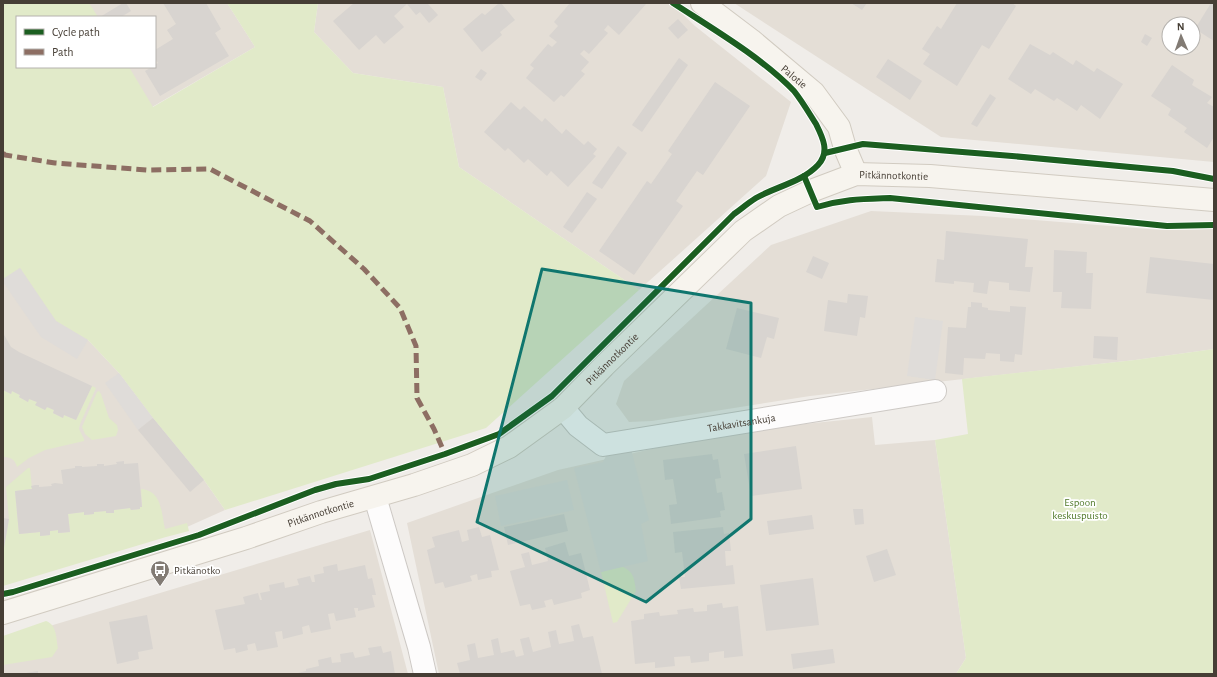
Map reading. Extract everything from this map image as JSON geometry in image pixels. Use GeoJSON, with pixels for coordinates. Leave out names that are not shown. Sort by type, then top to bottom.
{"type":"FeatureCollection","features":[{"type":"Feature","properties":{"kind":"street","name":"Palotie"},"geometry":{"type":"LineString","coordinates":[[702,3],[752,40],[814,92],[839,127],[856,174]]}},
{"type":"Feature","properties":{"kind":"street","name":"Pitkännotkontie"},"geometry":{"type":"LineString","coordinates":[[3,613],[246,538],[322,512],[375,497],[472,465],[509,447],[563,408],[604,366],[743,231],[780,206],[811,191],[856,174],[930,176],[1214,200]]}},
{"type":"Feature","properties":{"kind":"street","name":"Takkavitsankuja"},"geometry":{"type":"LineString","coordinates":[[563,408],[578,426],[603,445],[935,391]]}},
{"type":"Feature","properties":{"kind":"street"},"geometry":{"type":"LineString","coordinates":[[375,497],[419,647],[425,674]]}},
{"type":"Feature","properties":{"kind":"highlighted area"},"geometry":{"type":"Polygon","coordinates":[[[542,269],[751,303],[751,519],[646,602],[477,522],[542,269]]]}},
{"type":"Feature","properties":{"kind":"shaded area"},"geometry":{"type":"Polygon","coordinates":[[[57,3],[227,3],[255,47],[140,114],[111,68],[156,68],[156,16],[72,16],[57,3]]]}},
{"type":"Feature","properties":{"kind":"shaded area"},"geometry":{"type":"Polygon","coordinates":[[[318,3],[671,3],[695,26],[791,102],[766,176],[639,290],[459,167],[443,87],[353,73],[314,32],[318,3]]]}},
{"type":"Feature","properties":{"kind":"shaded area"},"geometry":{"type":"Polygon","coordinates":[[[734,3],[1214,3],[1214,162],[941,137],[734,3]]]}},
{"type":"Feature","properties":{"kind":"shaded area"},"geometry":{"type":"Polygon","coordinates":[[[3,174],[88,340],[119,373],[153,418],[204,480],[225,510],[178,531],[3,572],[3,174]]]}},
{"type":"Feature","properties":{"kind":"shaded area"},"geometry":{"type":"Polygon","coordinates":[[[871,211],[983,216],[1161,230],[1214,229],[1214,349],[1135,360],[810,396],[652,421],[629,422],[616,404],[624,381],[771,245],[871,211]]]}},
{"type":"Feature","properties":{"kind":"shaded area"},"geometry":{"type":"Polygon","coordinates":[[[20,268],[56,321],[88,340],[77,359],[41,337],[3,282],[3,279],[20,268]]]}},
{"type":"Feature","properties":{"kind":"shaded area"},"geometry":{"type":"Polygon","coordinates":[[[915,317],[943,321],[935,380],[907,376],[915,317]]]}},
{"type":"Feature","properties":{"kind":"shaded area"},"geometry":{"type":"Polygon","coordinates":[[[119,373],[153,418],[138,430],[105,383],[119,373]]]}},
{"type":"Feature","properties":{"kind":"shaded area"},"geometry":{"type":"Polygon","coordinates":[[[872,417],[875,445],[935,440],[966,658],[956,674],[439,674],[407,523],[558,470],[727,432],[872,417]]]}},
{"type":"Feature","properties":{"kind":"shaded area"},"geometry":{"type":"Polygon","coordinates":[[[630,445],[649,520],[641,524],[648,561],[601,572],[574,468],[603,462],[609,450],[630,445]]]}},
{"type":"Feature","properties":{"kind":"shaded area"},"geometry":{"type":"Polygon","coordinates":[[[567,480],[574,510],[501,526],[495,496],[567,480]]]}},
{"type":"Feature","properties":{"kind":"shaded area"},"geometry":{"type":"Polygon","coordinates":[[[370,530],[408,674],[3,674],[3,640],[370,530]]]}},
{"type":"Feature","properties":{"kind":"green space"},"geometry":{"type":"Polygon","coordinates":[[[3,3],[89,3],[97,16],[16,16],[16,68],[130,68],[153,107],[255,47],[227,3],[318,3],[314,32],[353,73],[443,87],[459,167],[639,290],[486,428],[225,510],[204,480],[153,418],[119,373],[88,340],[56,321],[20,268],[3,279],[3,3]]]}},
{"type":"Feature","properties":{"kind":"green space","name":"Espoon keskuspuisto"},"geometry":{"type":"Polygon","coordinates":[[[1214,349],[1214,674],[956,674],[966,658],[935,440],[968,434],[962,379],[1135,360],[1214,349]]]}},
{"type":"Feature","properties":{"kind":"green space"},"geometry":{"type":"Polygon","coordinates":[[[92,386],[96,388],[79,429],[84,441],[45,450],[29,458],[17,467],[12,459],[3,457],[3,390],[11,394],[12,391],[20,395],[19,397],[28,402],[29,399],[37,402],[36,405],[45,410],[47,407],[54,410],[53,413],[63,418],[64,415],[76,420],[92,386]]]}},
{"type":"Feature","properties":{"kind":"green space"},"geometry":{"type":"Polygon","coordinates":[[[99,391],[109,418],[117,425],[118,430],[116,436],[92,440],[85,434],[82,427],[97,392],[99,391]]]}},
{"type":"Feature","properties":{"kind":"green space"},"geometry":{"type":"Polygon","coordinates":[[[28,468],[30,468],[32,489],[15,491],[19,534],[40,532],[40,536],[50,535],[50,531],[58,530],[59,533],[70,532],[68,514],[84,512],[85,515],[93,514],[94,512],[106,511],[106,513],[114,513],[114,510],[130,508],[131,510],[140,509],[142,506],[141,489],[148,491],[157,498],[165,529],[187,523],[189,531],[3,586],[3,551],[9,519],[6,487],[28,468]]]}},
{"type":"Feature","properties":{"kind":"green space"},"geometry":{"type":"Polygon","coordinates":[[[621,566],[629,570],[633,576],[636,591],[617,622],[613,623],[601,572],[621,566]]]}},
{"type":"Feature","properties":{"kind":"green space"},"geometry":{"type":"Polygon","coordinates":[[[46,621],[50,623],[54,629],[58,648],[52,657],[3,665],[3,636],[46,621]]]}},
{"type":"Feature","properties":{"kind":"building"},"geometry":{"type":"Polygon","coordinates":[[[123,3],[126,3],[131,11],[123,16],[102,16],[123,3]]]}},
{"type":"Feature","properties":{"kind":"building"},"geometry":{"type":"Polygon","coordinates":[[[163,3],[206,3],[221,29],[215,33],[229,56],[160,96],[145,71],[150,68],[156,68],[156,64],[158,63],[156,60],[156,49],[173,39],[167,30],[176,24],[163,3]]]}},
{"type":"Feature","properties":{"kind":"building"},"geometry":{"type":"Polygon","coordinates":[[[354,3],[430,3],[428,4],[438,15],[429,23],[420,12],[416,15],[407,4],[394,16],[404,27],[384,44],[376,35],[359,50],[333,21],[354,3]]]}},
{"type":"Feature","properties":{"kind":"building"},"geometry":{"type":"Polygon","coordinates":[[[501,3],[515,20],[500,32],[502,35],[482,52],[463,29],[482,13],[485,15],[501,3]]]}},
{"type":"Feature","properties":{"kind":"building"},"geometry":{"type":"Polygon","coordinates":[[[570,3],[646,4],[619,35],[608,25],[604,30],[608,33],[589,54],[584,50],[580,54],[589,62],[581,71],[585,74],[564,97],[561,95],[554,102],[526,78],[534,68],[530,65],[548,44],[552,47],[557,42],[549,36],[558,26],[554,22],[570,3]]]}},
{"type":"Feature","properties":{"kind":"building"},"geometry":{"type":"Polygon","coordinates":[[[851,3],[867,3],[862,10],[851,3]]]}},
{"type":"Feature","properties":{"kind":"building"},"geometry":{"type":"Polygon","coordinates":[[[957,3],[1012,3],[1016,6],[989,49],[982,45],[957,86],[923,64],[930,54],[922,49],[937,26],[941,29],[957,3]]]}},
{"type":"Feature","properties":{"kind":"building"},"geometry":{"type":"Polygon","coordinates":[[[1211,3],[1214,3],[1214,41],[1201,33],[1201,19],[1211,3]]]}},
{"type":"Feature","properties":{"kind":"building"},"geometry":{"type":"Polygon","coordinates":[[[678,19],[688,30],[678,39],[668,28],[678,19]]]}},
{"type":"Feature","properties":{"kind":"building"},"geometry":{"type":"Polygon","coordinates":[[[1145,34],[1152,38],[1147,46],[1141,42],[1145,34]]]}},
{"type":"Feature","properties":{"kind":"building"},"geometry":{"type":"Polygon","coordinates":[[[1030,44],[1050,55],[1053,52],[1073,65],[1076,60],[1094,72],[1097,68],[1123,84],[1100,119],[1081,105],[1077,111],[1057,98],[1054,101],[1035,89],[1031,94],[1008,79],[1030,44]]]}},
{"type":"Feature","properties":{"kind":"building"},"geometry":{"type":"Polygon","coordinates":[[[679,58],[688,65],[642,132],[632,125],[679,58]]]}},
{"type":"Feature","properties":{"kind":"building"},"geometry":{"type":"Polygon","coordinates":[[[888,59],[922,81],[910,100],[876,77],[888,59]]]}},
{"type":"Feature","properties":{"kind":"building"},"geometry":{"type":"Polygon","coordinates":[[[1172,65],[1194,80],[1192,85],[1212,97],[1207,103],[1214,107],[1214,137],[1207,148],[1184,132],[1187,128],[1168,115],[1171,109],[1151,96],[1172,65]]]}},
{"type":"Feature","properties":{"kind":"building"},"geometry":{"type":"Polygon","coordinates":[[[481,69],[487,73],[481,81],[475,77],[481,69]]]}},
{"type":"Feature","properties":{"kind":"building"},"geometry":{"type":"Polygon","coordinates":[[[715,82],[750,106],[703,175],[697,171],[676,201],[683,206],[634,275],[599,251],[647,181],[651,184],[672,154],[668,151],[715,82]]]}},
{"type":"Feature","properties":{"kind":"building"},"geometry":{"type":"Polygon","coordinates":[[[990,94],[996,98],[977,127],[971,124],[990,94]]]}},
{"type":"Feature","properties":{"kind":"building"},"geometry":{"type":"Polygon","coordinates":[[[511,102],[520,110],[524,106],[542,122],[545,118],[562,134],[566,129],[584,145],[588,141],[597,149],[593,154],[596,156],[568,187],[551,171],[547,176],[528,159],[524,163],[508,148],[505,151],[484,132],[511,102]]]}},
{"type":"Feature","properties":{"kind":"building"},"geometry":{"type":"Polygon","coordinates":[[[618,146],[627,153],[602,189],[592,183],[618,146]]]}},
{"type":"Feature","properties":{"kind":"building"},"geometry":{"type":"Polygon","coordinates":[[[587,192],[597,199],[572,233],[563,227],[587,192]]]}},
{"type":"Feature","properties":{"kind":"building"},"geometry":{"type":"Polygon","coordinates":[[[946,231],[1028,239],[1025,267],[1033,267],[1030,292],[1009,290],[1009,283],[989,281],[987,294],[973,292],[974,283],[954,281],[954,284],[935,282],[937,259],[944,260],[946,231]]]}},
{"type":"Feature","properties":{"kind":"building"},"geometry":{"type":"Polygon","coordinates":[[[1054,250],[1087,252],[1086,273],[1093,273],[1091,309],[1061,308],[1062,292],[1053,292],[1054,250]]]}},
{"type":"Feature","properties":{"kind":"building"},"geometry":{"type":"Polygon","coordinates":[[[813,256],[829,263],[822,279],[806,272],[813,256]]]}},
{"type":"Feature","properties":{"kind":"building"},"geometry":{"type":"Polygon","coordinates":[[[1150,257],[1214,264],[1214,300],[1146,293],[1150,257]]]}},
{"type":"Feature","properties":{"kind":"building"},"geometry":{"type":"Polygon","coordinates":[[[848,294],[868,296],[865,318],[860,317],[857,336],[824,331],[828,300],[847,303],[848,294]]]}},
{"type":"Feature","properties":{"kind":"building"},"geometry":{"type":"Polygon","coordinates":[[[971,302],[982,303],[982,307],[988,308],[988,310],[1010,312],[1010,306],[1026,307],[1022,355],[1015,354],[1014,362],[1000,361],[1000,354],[986,353],[985,359],[964,358],[963,375],[945,373],[948,327],[966,328],[968,307],[971,307],[971,302]]]}},
{"type":"Feature","properties":{"kind":"building"},"geometry":{"type":"Polygon","coordinates":[[[737,308],[779,318],[774,339],[767,337],[761,358],[726,349],[737,308]]]}},
{"type":"Feature","properties":{"kind":"building"},"geometry":{"type":"Polygon","coordinates":[[[3,333],[11,347],[19,352],[92,386],[76,420],[64,415],[63,418],[53,413],[54,410],[47,407],[45,410],[35,405],[37,402],[29,399],[28,402],[19,397],[20,395],[12,391],[11,394],[3,390],[3,333]]]}},
{"type":"Feature","properties":{"kind":"building"},"geometry":{"type":"Polygon","coordinates":[[[1094,336],[1118,337],[1117,360],[1093,358],[1094,336]]]}},
{"type":"Feature","properties":{"kind":"building"},"geometry":{"type":"Polygon","coordinates":[[[153,418],[204,480],[190,492],[138,430],[153,418]]]}},
{"type":"Feature","properties":{"kind":"building"},"geometry":{"type":"Polygon","coordinates":[[[796,446],[802,489],[751,496],[744,454],[796,446]]]}},
{"type":"Feature","properties":{"kind":"building"},"geometry":{"type":"Polygon","coordinates":[[[712,454],[713,460],[718,459],[721,478],[715,479],[717,493],[722,492],[725,510],[720,511],[721,517],[671,524],[669,505],[677,504],[673,479],[665,480],[663,460],[712,454]]]}},
{"type":"Feature","properties":{"kind":"building"},"geometry":{"type":"Polygon","coordinates":[[[124,461],[124,464],[138,463],[142,507],[140,507],[140,509],[131,510],[130,508],[114,510],[114,513],[106,513],[106,511],[84,515],[84,512],[68,514],[70,532],[58,533],[58,530],[50,531],[50,535],[40,536],[40,532],[19,534],[15,491],[32,489],[31,486],[35,485],[39,485],[39,487],[52,486],[51,484],[55,483],[63,484],[61,470],[75,468],[75,466],[97,466],[97,464],[104,464],[104,466],[117,464],[116,462],[124,461]]]}},
{"type":"Feature","properties":{"kind":"building"},"geometry":{"type":"Polygon","coordinates":[[[853,509],[863,509],[864,524],[855,525],[853,509]]]}},
{"type":"Feature","properties":{"kind":"building"},"geometry":{"type":"Polygon","coordinates":[[[564,514],[568,531],[508,545],[504,527],[564,514]]]}},
{"type":"Feature","properties":{"kind":"building"},"geometry":{"type":"Polygon","coordinates":[[[812,515],[814,529],[769,535],[767,521],[812,515]]]}},
{"type":"Feature","properties":{"kind":"building"},"geometry":{"type":"Polygon","coordinates":[[[3,518],[9,519],[4,548],[3,548],[3,518]]]}},
{"type":"Feature","properties":{"kind":"building"},"geometry":{"type":"Polygon","coordinates":[[[479,527],[482,537],[490,535],[499,570],[491,571],[492,577],[478,580],[477,574],[470,576],[472,581],[445,588],[443,582],[435,584],[427,550],[435,547],[432,537],[459,530],[462,542],[469,540],[467,530],[479,527]]]}},
{"type":"Feature","properties":{"kind":"building"},"geometry":{"type":"Polygon","coordinates":[[[723,527],[724,534],[729,533],[731,551],[725,551],[726,566],[733,565],[735,584],[681,589],[679,577],[685,577],[682,552],[675,553],[673,532],[723,527]]]}},
{"type":"Feature","properties":{"kind":"building"},"geometry":{"type":"Polygon","coordinates":[[[565,542],[569,556],[581,553],[590,590],[581,593],[582,598],[554,605],[552,599],[544,601],[546,607],[532,610],[530,604],[520,606],[510,571],[525,567],[521,554],[529,552],[532,565],[548,561],[545,548],[565,542]]]}},
{"type":"Feature","properties":{"kind":"building"},"geometry":{"type":"Polygon","coordinates":[[[887,549],[896,575],[874,582],[866,556],[887,549]]]}},
{"type":"Feature","properties":{"kind":"building"},"geometry":{"type":"Polygon","coordinates":[[[337,564],[338,571],[365,565],[368,579],[372,578],[376,595],[372,595],[375,607],[358,611],[358,608],[354,608],[356,617],[336,621],[334,613],[328,614],[331,629],[311,633],[309,625],[302,627],[303,634],[283,639],[282,631],[275,632],[278,647],[257,651],[255,643],[247,645],[248,650],[236,653],[235,648],[224,650],[215,610],[245,604],[243,597],[258,593],[260,600],[262,600],[260,593],[270,591],[269,585],[284,582],[285,588],[299,585],[297,579],[310,576],[312,582],[315,582],[314,575],[324,573],[323,567],[337,564]]]}},
{"type":"Feature","properties":{"kind":"building"},"geometry":{"type":"Polygon","coordinates":[[[813,578],[819,625],[766,631],[760,585],[813,578]]]}},
{"type":"Feature","properties":{"kind":"building"},"geometry":{"type":"Polygon","coordinates":[[[722,603],[723,608],[738,606],[743,656],[724,658],[724,651],[709,653],[709,661],[691,663],[690,656],[674,657],[675,666],[655,668],[655,662],[635,664],[631,621],[644,619],[644,614],[659,612],[660,616],[678,614],[677,610],[693,608],[694,612],[707,611],[707,605],[722,603]]]}},
{"type":"Feature","properties":{"kind":"building"},"geometry":{"type":"Polygon","coordinates":[[[147,615],[153,649],[138,652],[139,659],[117,664],[109,622],[147,615]]]}},
{"type":"Feature","properties":{"kind":"building"},"geometry":{"type":"Polygon","coordinates":[[[579,624],[583,638],[593,636],[602,674],[460,674],[457,663],[470,660],[467,645],[475,643],[478,658],[494,655],[491,640],[498,638],[501,653],[514,650],[516,657],[524,655],[520,639],[529,637],[533,652],[551,647],[548,632],[556,630],[559,644],[574,641],[571,626],[579,624]]]}},
{"type":"Feature","properties":{"kind":"building"},"geometry":{"type":"Polygon","coordinates":[[[381,646],[383,653],[391,651],[395,674],[294,674],[319,666],[318,660],[331,657],[332,663],[341,662],[340,654],[353,652],[355,658],[370,655],[368,648],[381,646]]]}},
{"type":"Feature","properties":{"kind":"building"},"geometry":{"type":"Polygon","coordinates":[[[833,649],[835,663],[793,669],[791,654],[833,649]]]}},
{"type":"Feature","properties":{"kind":"building"},"geometry":{"type":"Polygon","coordinates":[[[38,671],[38,674],[26,674],[26,673],[38,671]]]}},
{"type":"Feature","properties":{"kind":"marked path"},"geometry":{"type":"LineString","coordinates":[[3,153],[5,155],[55,163],[147,170],[210,169],[310,221],[364,269],[400,308],[416,346],[417,398],[434,429],[445,454]]}},
{"type":"Feature","properties":{"kind":"cycle path"},"geometry":{"type":"LineString","coordinates":[[3,594],[199,535],[315,490],[336,484],[369,479],[445,454],[499,434],[552,396],[734,214],[763,194],[796,180],[812,171],[822,160],[824,155],[823,140],[816,124],[794,91],[752,55],[673,3]]}},
{"type":"Feature","properties":{"kind":"cycle path"},"geometry":{"type":"LineString","coordinates":[[825,153],[863,144],[1173,171],[1214,179]]}},
{"type":"Feature","properties":{"kind":"cycle path"},"geometry":{"type":"LineString","coordinates":[[804,176],[817,207],[844,201],[890,198],[1167,226],[1214,225]]}},
{"type":"Feature","properties":{"kind":"place","name":"Pitkänotko"},"geometry":{"type":"Point","coordinates":[160,587]}}]}
